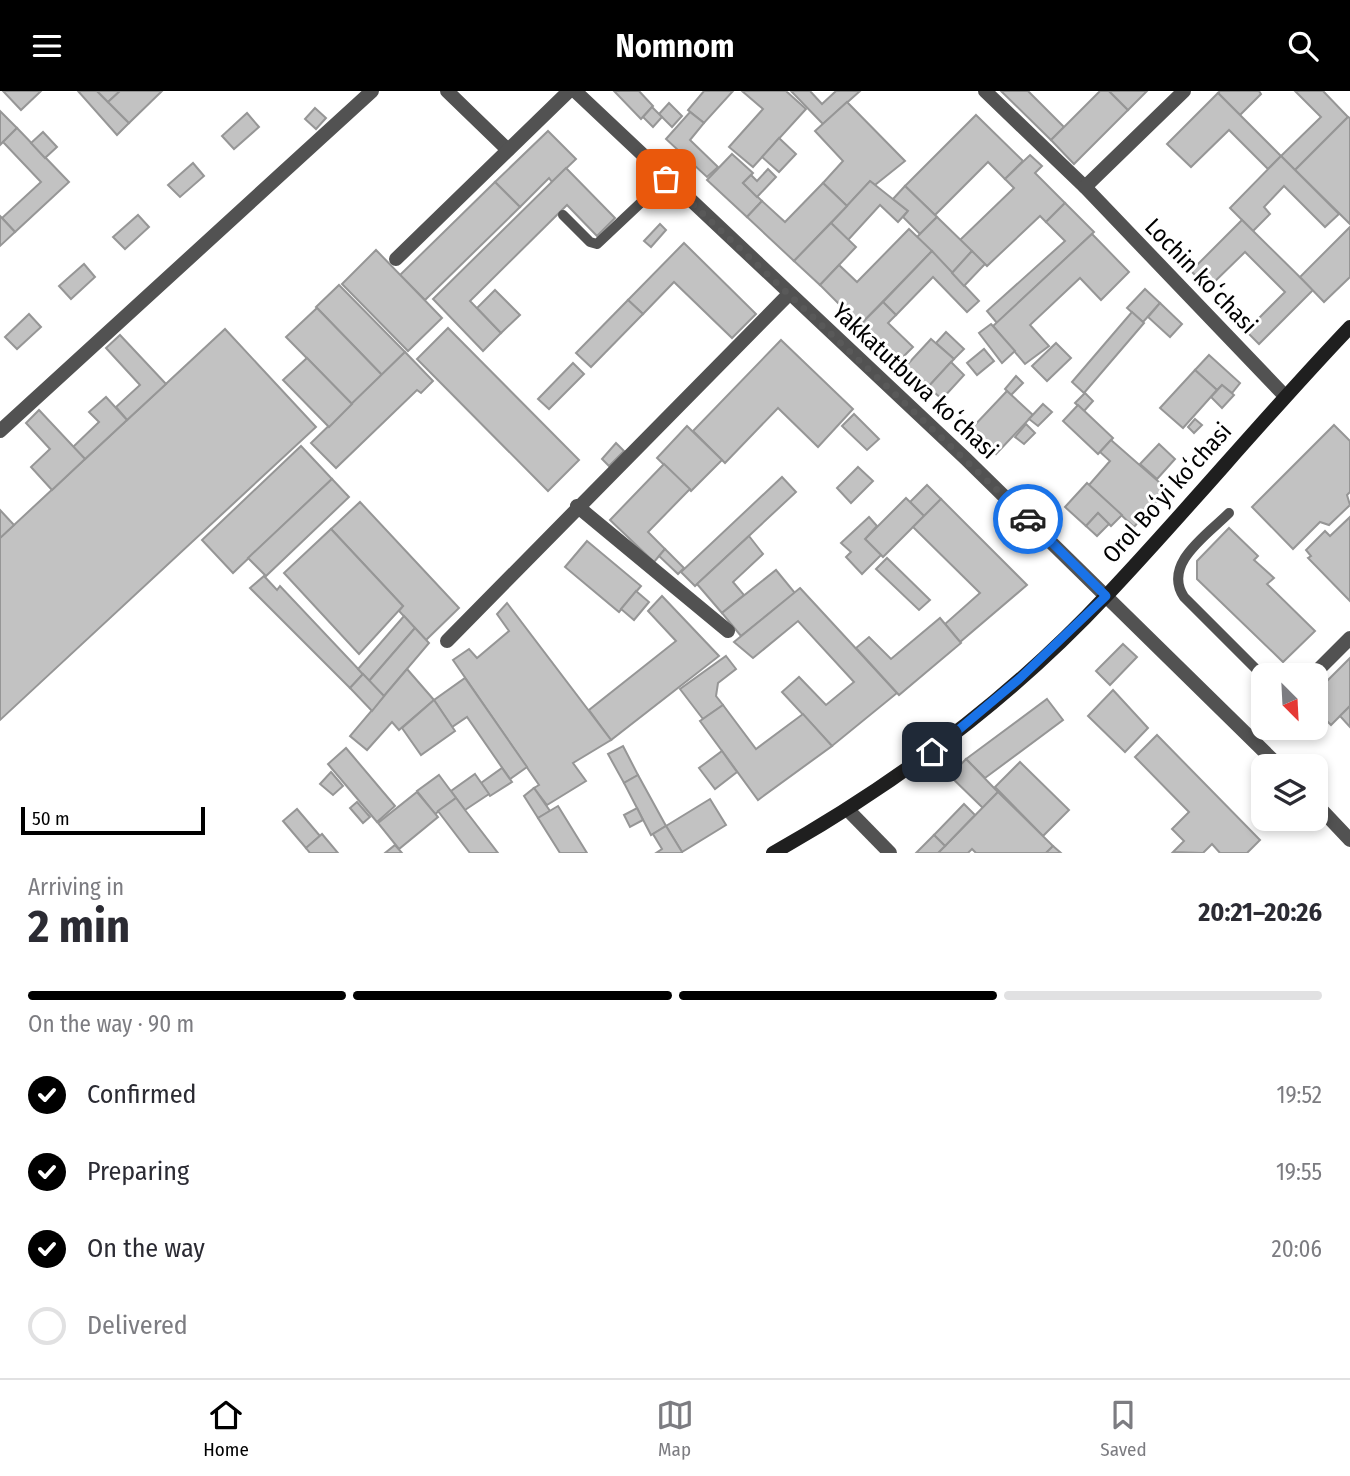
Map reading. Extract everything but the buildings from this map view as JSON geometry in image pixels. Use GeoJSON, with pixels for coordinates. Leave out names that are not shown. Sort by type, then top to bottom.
{"type":"FeatureCollection","features":[{"type":"Feature","properties":{"kind":"street"},"geometry":{"type":"LineString","coordinates":[[0,431],[372,91]]}},
{"type":"Feature","properties":{"kind":"street"},"geometry":{"type":"LineString","coordinates":[[447,91],[508,150]]}},
{"type":"Feature","properties":{"kind":"street"},"geometry":{"type":"LineString","coordinates":[[397,259],[569,91]]}},
{"type":"Feature","properties":{"kind":"street","name":"Yakkatutbuva koʻchasi"},"geometry":{"type":"LineString","coordinates":[[575,91],[966,459],[1106,596],[1251,727]]}},
{"type":"Feature","properties":{"kind":"street","name":"Lochin koʻchasi"},"geometry":{"type":"LineString","coordinates":[[985,91],[1085,187],[1285,396]]}},
{"type":"Feature","properties":{"kind":"street"},"geometry":{"type":"LineString","coordinates":[[1085,187],[1184,91]]}},
{"type":"Feature","properties":{"kind":"street"},"geometry":{"type":"LineString","coordinates":[[447,641],[577,506],[789,294]]}},
{"type":"Feature","properties":{"kind":"street","name":"Orol Boʻyi koʻchasi"},"geometry":{"type":"LineString","coordinates":[[773,853],[849,810],[932,752],[1019,679],[1106,596],[1350,327]]}},
{"type":"Feature","properties":{"kind":"street"},"geometry":{"type":"LineString","coordinates":[[577,506],[728,631]]}},
{"type":"Feature","properties":{"kind":"street"},"geometry":{"type":"LineString","coordinates":[[1325,663],[1350,638]]}},
{"type":"Feature","properties":{"kind":"street"},"geometry":{"type":"LineString","coordinates":[[849,810],[890,853]]}},
{"type":"Feature","properties":{"kind":"street"},"geometry":{"type":"LineString","coordinates":[[1328,817],[1350,840]]}},
{"type":"Feature","properties":{"kind":"lane"},"geometry":{"type":"LineString","coordinates":[[563,215],[590,242],[597,244],[666,179]]}},
{"type":"Feature","properties":{"kind":"lane"},"geometry":{"type":"LineString","coordinates":[[1228,513],[1189,553],[1176,573],[1176,582],[1184,597],[1251,664]]}},
{"type":"Feature","properties":{"kind":"way so far"},"geometry":{"type":"LineString","coordinates":[[666,179],[1028,519]]}},
{"type":"Feature","properties":{"kind":"route"},"geometry":{"type":"LineString","coordinates":[[932,752],[1019,679],[1106,596],[1028,519]]}}]}
